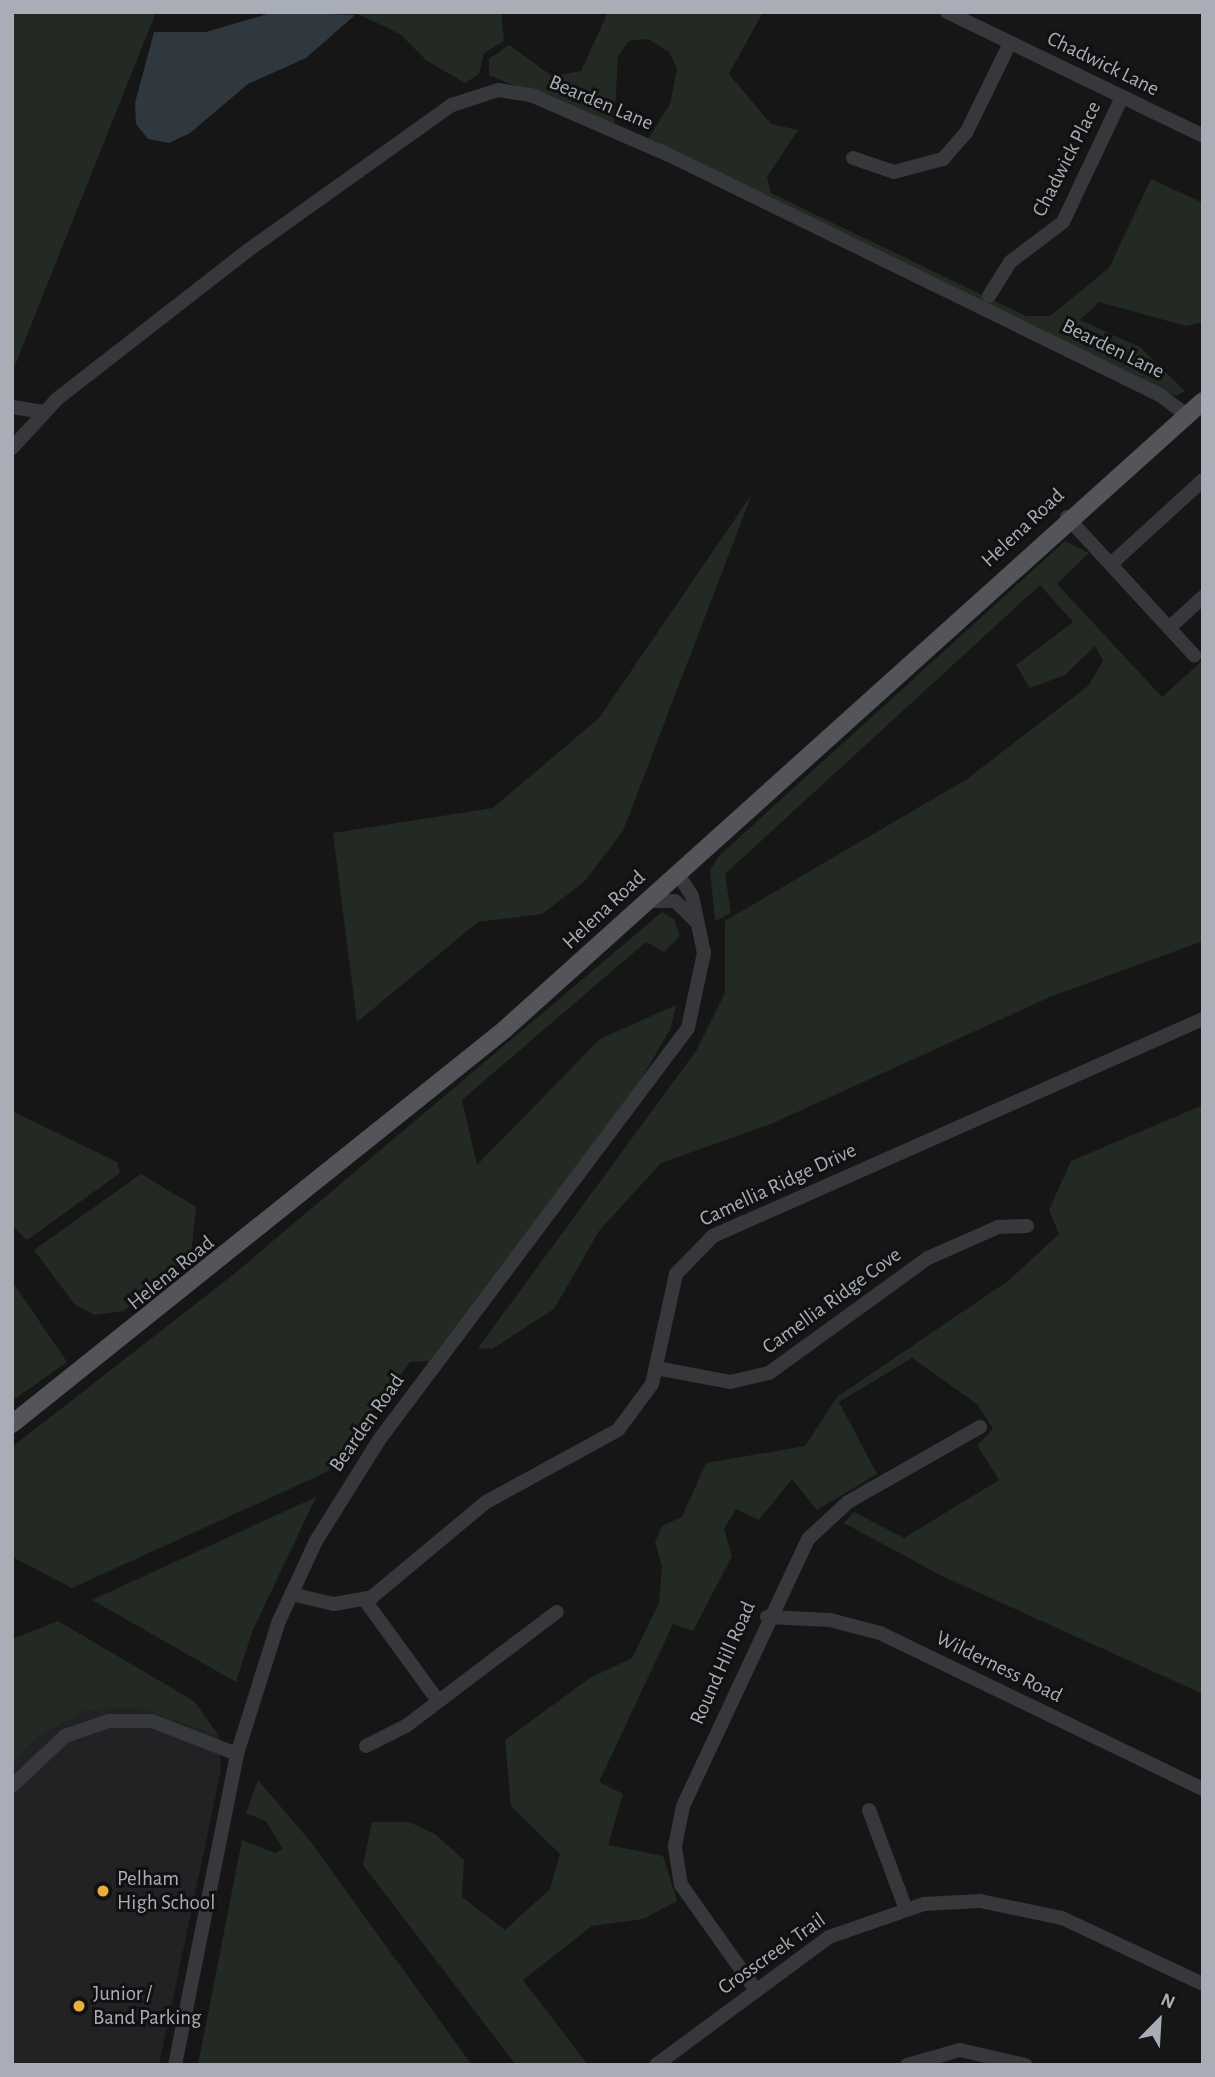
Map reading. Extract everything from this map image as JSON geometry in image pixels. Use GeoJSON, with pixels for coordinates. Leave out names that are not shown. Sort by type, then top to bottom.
{"type":"FeatureCollection","features":[{"type":"Feature","properties":{"kind":"main road","name":"Helena Road"},"geometry":{"type":"LineString","coordinates":[[12,1424],[417,1103],[648,901],[1067,517],[1203,401]]}},
{"type":"Feature","properties":{"kind":"street","name":"Chadwick Lane"},"geometry":{"type":"LineString","coordinates":[[947,12],[1203,136]]}},
{"type":"Feature","properties":{"kind":"street"},"geometry":{"type":"LineString","coordinates":[[853,158],[894,172],[943,159],[967,132],[1010,43]]}},
{"type":"Feature","properties":{"kind":"street","name":"Bearden Lane"},"geometry":{"type":"LineString","coordinates":[[12,448],[45,412],[367,162],[453,105],[498,90],[531,95],[667,154],[1160,395],[1185,414]]}},
{"type":"Feature","properties":{"kind":"street","name":"Chadwick Place"},"geometry":{"type":"LineString","coordinates":[[989,296],[1010,262],[1063,222],[1122,97]]}},
{"type":"Feature","properties":{"kind":"street"},"geometry":{"type":"LineString","coordinates":[[12,407],[45,412]]}},
{"type":"Feature","properties":{"kind":"street"},"geometry":{"type":"LineString","coordinates":[[1111,564],[1203,480]]}},
{"type":"Feature","properties":{"kind":"street"},"geometry":{"type":"LineString","coordinates":[[1067,517],[1194,656]]}},
{"type":"Feature","properties":{"kind":"street"},"geometry":{"type":"LineString","coordinates":[[1169,628],[1203,597]]}},
{"type":"Feature","properties":{"kind":"street","name":"Bearden Road"},"geometry":{"type":"LineString","coordinates":[[174,2065],[237,1755],[290,1594],[334,1510],[398,1413],[673,1053],[701,989],[699,926],[688,887],[677,873]]}},
{"type":"Feature","properties":{"kind":"street"},"geometry":{"type":"LineString","coordinates":[[648,901],[675,901],[699,926]]}},
{"type":"Feature","properties":{"kind":"street","name":"Camellia Ridge Drive"},"geometry":{"type":"LineString","coordinates":[[364,1599],[486,1502],[618,1430],[639,1408],[656,1368],[671,1286],[691,1253],[712,1236],[1203,1018]]}},
{"type":"Feature","properties":{"kind":"street","name":"Camellia Ridge Cove"},"geometry":{"type":"LineString","coordinates":[[656,1368],[730,1382],[769,1373],[928,1258],[998,1227],[1027,1226]]}},
{"type":"Feature","properties":{"kind":"street","name":"Round Hill Road"},"geometry":{"type":"LineString","coordinates":[[755,1989],[689,1900],[675,1846],[683,1806],[797,1555],[821,1523],[981,1427]]}},
{"type":"Feature","properties":{"kind":"street"},"geometry":{"type":"LineString","coordinates":[[290,1594],[334,1604],[364,1599],[438,1701]]}},
{"type":"Feature","properties":{"kind":"street"},"geometry":{"type":"LineString","coordinates":[[366,1746],[438,1701],[556,1612]]}},
{"type":"Feature","properties":{"kind":"street","name":"Wilderness Road"},"geometry":{"type":"LineString","coordinates":[[767,1617],[844,1622],[880,1633],[1203,1789]]}},
{"type":"Feature","properties":{"kind":"street"},"geometry":{"type":"LineString","coordinates":[[12,1786],[48,1749],[91,1726],[143,1720],[237,1755]]}},
{"type":"Feature","properties":{"kind":"street"},"geometry":{"type":"LineString","coordinates":[[869,1810],[905,1907]]}},
{"type":"Feature","properties":{"kind":"street","name":"Crosscreek Trail"},"geometry":{"type":"LineString","coordinates":[[656,2065],[755,1989],[829,1937],[905,1907],[980,1901],[1020,1906],[1082,1926],[1203,1984]]}},
{"type":"Feature","properties":{"kind":"street"},"geometry":{"type":"LineString","coordinates":[[907,2065],[960,2050],[1025,2065]]}},
{"type":"Feature","properties":{"kind":"shaded area"},"geometry":{"type":"Polygon","coordinates":[[[12,12],[156,12],[12,373],[12,12]]]}},
{"type":"Feature","properties":{"kind":"shaded area"},"geometry":{"type":"Polygon","coordinates":[[[274,12],[355,15],[306,58],[248,84],[190,133],[169,143],[148,139],[136,124],[135,103],[154,32],[206,32],[274,12]]]}},
{"type":"Feature","properties":{"kind":"shaded area"},"geometry":{"type":"Polygon","coordinates":[[[354,12],[501,12],[504,41],[484,53],[479,74],[465,83],[427,61],[400,34],[354,12]]]}},
{"type":"Feature","properties":{"kind":"shaded area"},"geometry":{"type":"Polygon","coordinates":[[[608,12],[763,12],[729,74],[771,124],[798,130],[767,177],[771,193],[1026,316],[1050,316],[1109,268],[1151,179],[1203,203],[1203,322],[1186,326],[1099,302],[1080,320],[1140,347],[1185,391],[1176,396],[1155,387],[646,142],[670,104],[677,69],[669,52],[648,39],[629,41],[618,56],[614,128],[489,75],[489,59],[509,45],[552,76],[581,71],[608,12]]]}},
{"type":"Feature","properties":{"kind":"shaded area"},"geometry":{"type":"Polygon","coordinates":[[[752,494],[623,831],[584,882],[542,914],[478,922],[357,1022],[333,833],[493,808],[599,718],[752,494]]]}},
{"type":"Feature","properties":{"kind":"shaded area"},"geometry":{"type":"Polygon","coordinates":[[[1065,541],[1089,553],[1057,584],[1162,697],[1203,660],[1203,941],[1050,997],[771,1124],[661,1163],[599,1231],[554,1309],[492,1349],[478,1348],[696,1051],[725,993],[725,921],[967,779],[1088,686],[1103,661],[1095,646],[1065,675],[1030,688],[1016,665],[1073,622],[1040,585],[725,874],[731,913],[715,921],[710,870],[719,856],[1065,541]]]}},
{"type":"Feature","properties":{"kind":"shaded area"},"geometry":{"type":"Polygon","coordinates":[[[662,912],[674,919],[680,936],[664,952],[646,942],[462,1100],[477,1165],[600,1039],[676,1005],[671,1028],[640,1081],[429,1361],[410,1362],[327,1472],[72,1588],[12,1557],[12,1447],[234,1274],[662,912]]]}},
{"type":"Feature","properties":{"kind":"shaded area"},"geometry":{"type":"Polygon","coordinates":[[[1203,1105],[1203,1694],[940,1575],[844,1523],[854,1512],[904,1538],[999,1480],[977,1445],[993,1429],[977,1404],[912,1358],[839,1402],[877,1474],[817,1510],[792,1479],[759,1520],[736,1509],[724,1529],[732,1556],[693,1631],[673,1624],[599,1782],[623,1794],[608,1845],[663,1856],[677,1901],[643,1919],[592,1926],[523,1980],[588,2065],[516,2065],[363,1865],[372,1822],[409,1822],[435,1834],[464,1860],[462,1897],[505,1930],[550,1889],[560,1854],[511,1806],[505,1740],[590,1678],[632,1658],[659,1603],[662,1566],[655,1542],[662,1526],[682,1517],[706,1463],[805,1446],[837,1397],[1008,1281],[1059,1234],[1049,1210],[1071,1161],[1203,1105]]]}},
{"type":"Feature","properties":{"kind":"shaded area"},"geometry":{"type":"Polygon","coordinates":[[[12,1111],[117,1162],[120,1173],[27,1240],[12,1226],[12,1111]]]}},
{"type":"Feature","properties":{"kind":"shaded area"},"geometry":{"type":"Polygon","coordinates":[[[141,1174],[196,1207],[191,1254],[124,1311],[95,1315],[75,1305],[34,1250],[141,1174]]]}},
{"type":"Feature","properties":{"kind":"shaded area"},"geometry":{"type":"Polygon","coordinates":[[[12,1281],[67,1362],[12,1401],[12,1281]]]}},
{"type":"Feature","properties":{"kind":"shaded area"},"geometry":{"type":"Polygon","coordinates":[[[316,1497],[252,1632],[236,1682],[92,1600],[316,1497]]]}},
{"type":"Feature","properties":{"kind":"shaded area"},"geometry":{"type":"Polygon","coordinates":[[[58,1621],[194,1701],[219,1736],[141,1709],[85,1710],[37,1738],[12,1764],[12,1639],[58,1621]]]}},
{"type":"Feature","properties":{"kind":"shaded area","name":"Pelham High School"},"geometry":{"type":"Polygon","coordinates":[[[141,1709],[219,1736],[221,1770],[159,2065],[12,2065],[12,1764],[37,1738],[84,1710],[141,1709]]]}},
{"type":"Feature","properties":{"kind":"shaded area"},"geometry":{"type":"Polygon","coordinates":[[[258,1780],[310,1841],[472,2065],[198,2065],[242,1840],[275,1853],[283,1849],[266,1821],[246,1813],[258,1780]]]}},
{"type":"Feature","properties":{"kind":"place","name":"Pelham High School"},"geometry":{"type":"Point","coordinates":[103,1891]}},
{"type":"Feature","properties":{"kind":"place","name":"Junior / Band Parking"},"geometry":{"type":"Point","coordinates":[79,2006]}}]}
